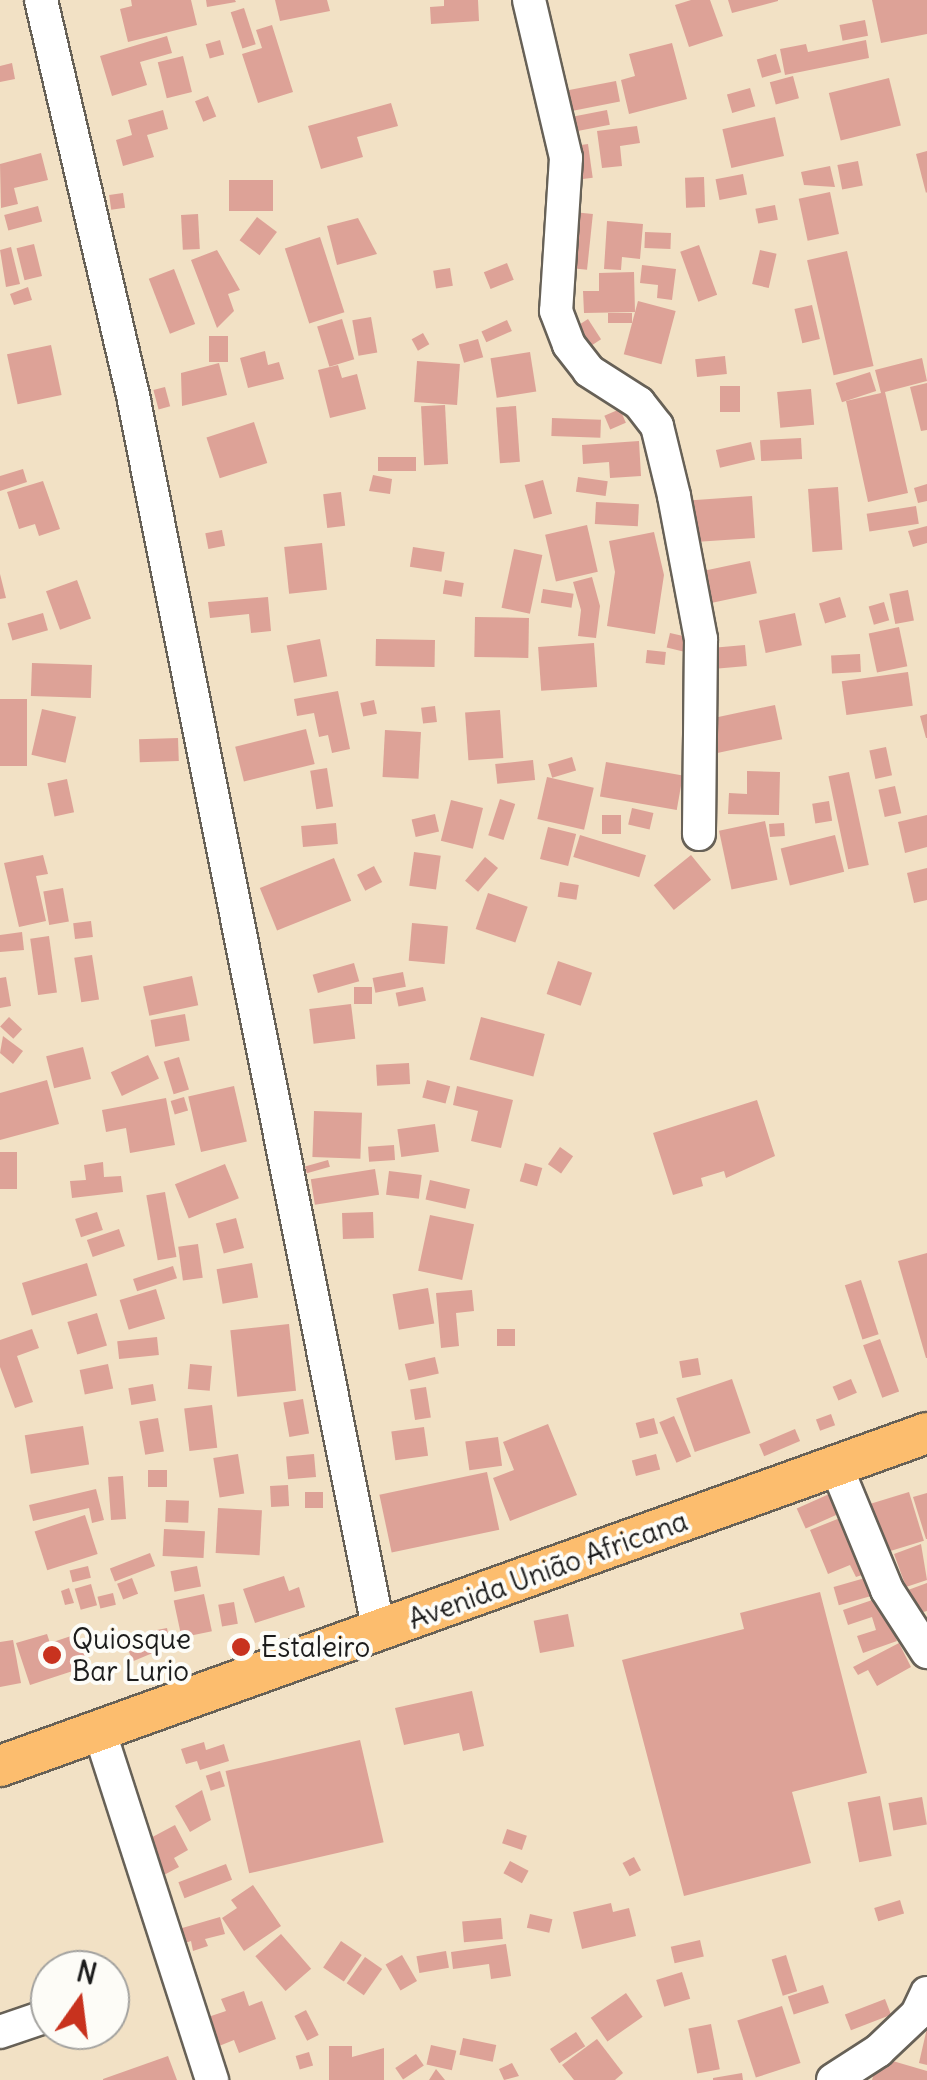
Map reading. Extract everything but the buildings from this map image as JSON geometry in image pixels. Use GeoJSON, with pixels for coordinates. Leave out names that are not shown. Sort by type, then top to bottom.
{"type":"FeatureCollection","features":[{"type":"Feature","properties":{"kind":"main road","name":"Avenida União Africana"},"geometry":{"type":"LineString","coordinates":[[0,1766],[927,1433]]}},
{"type":"Feature","properties":{"kind":"street"},"geometry":{"type":"LineString","coordinates":[[40,0],[134,401],[379,1632]]}},
{"type":"Feature","properties":{"kind":"street"},"geometry":{"type":"LineString","coordinates":[[530,0],[566,158],[556,311],[568,345],[589,371],[639,403],[657,426],[674,496],[700,639],[699,834]]}},
{"type":"Feature","properties":{"kind":"street"},"geometry":{"type":"LineString","coordinates":[[836,1466],[888,1590],[927,1652]]}},
{"type":"Feature","properties":{"kind":"street"},"geometry":{"type":"LineString","coordinates":[[100,1733],[212,2080]]}},
{"type":"Feature","properties":{"kind":"street"},"geometry":{"type":"LineString","coordinates":[[833,2080],[878,2051],[917,2014],[927,1993]]}},
{"type":"Feature","properties":{"kind":"street"},"geometry":{"type":"LineString","coordinates":[[0,2032],[30,2022]]}},
{"type":"Feature","properties":{"kind":"place","name":"Estaleiro"},"geometry":{"type":"Point","coordinates":[241,1647]}},
{"type":"Feature","properties":{"kind":"place","name":"Quiosque Bar Lurio"},"geometry":{"type":"Point","coordinates":[52,1655]}}]}
